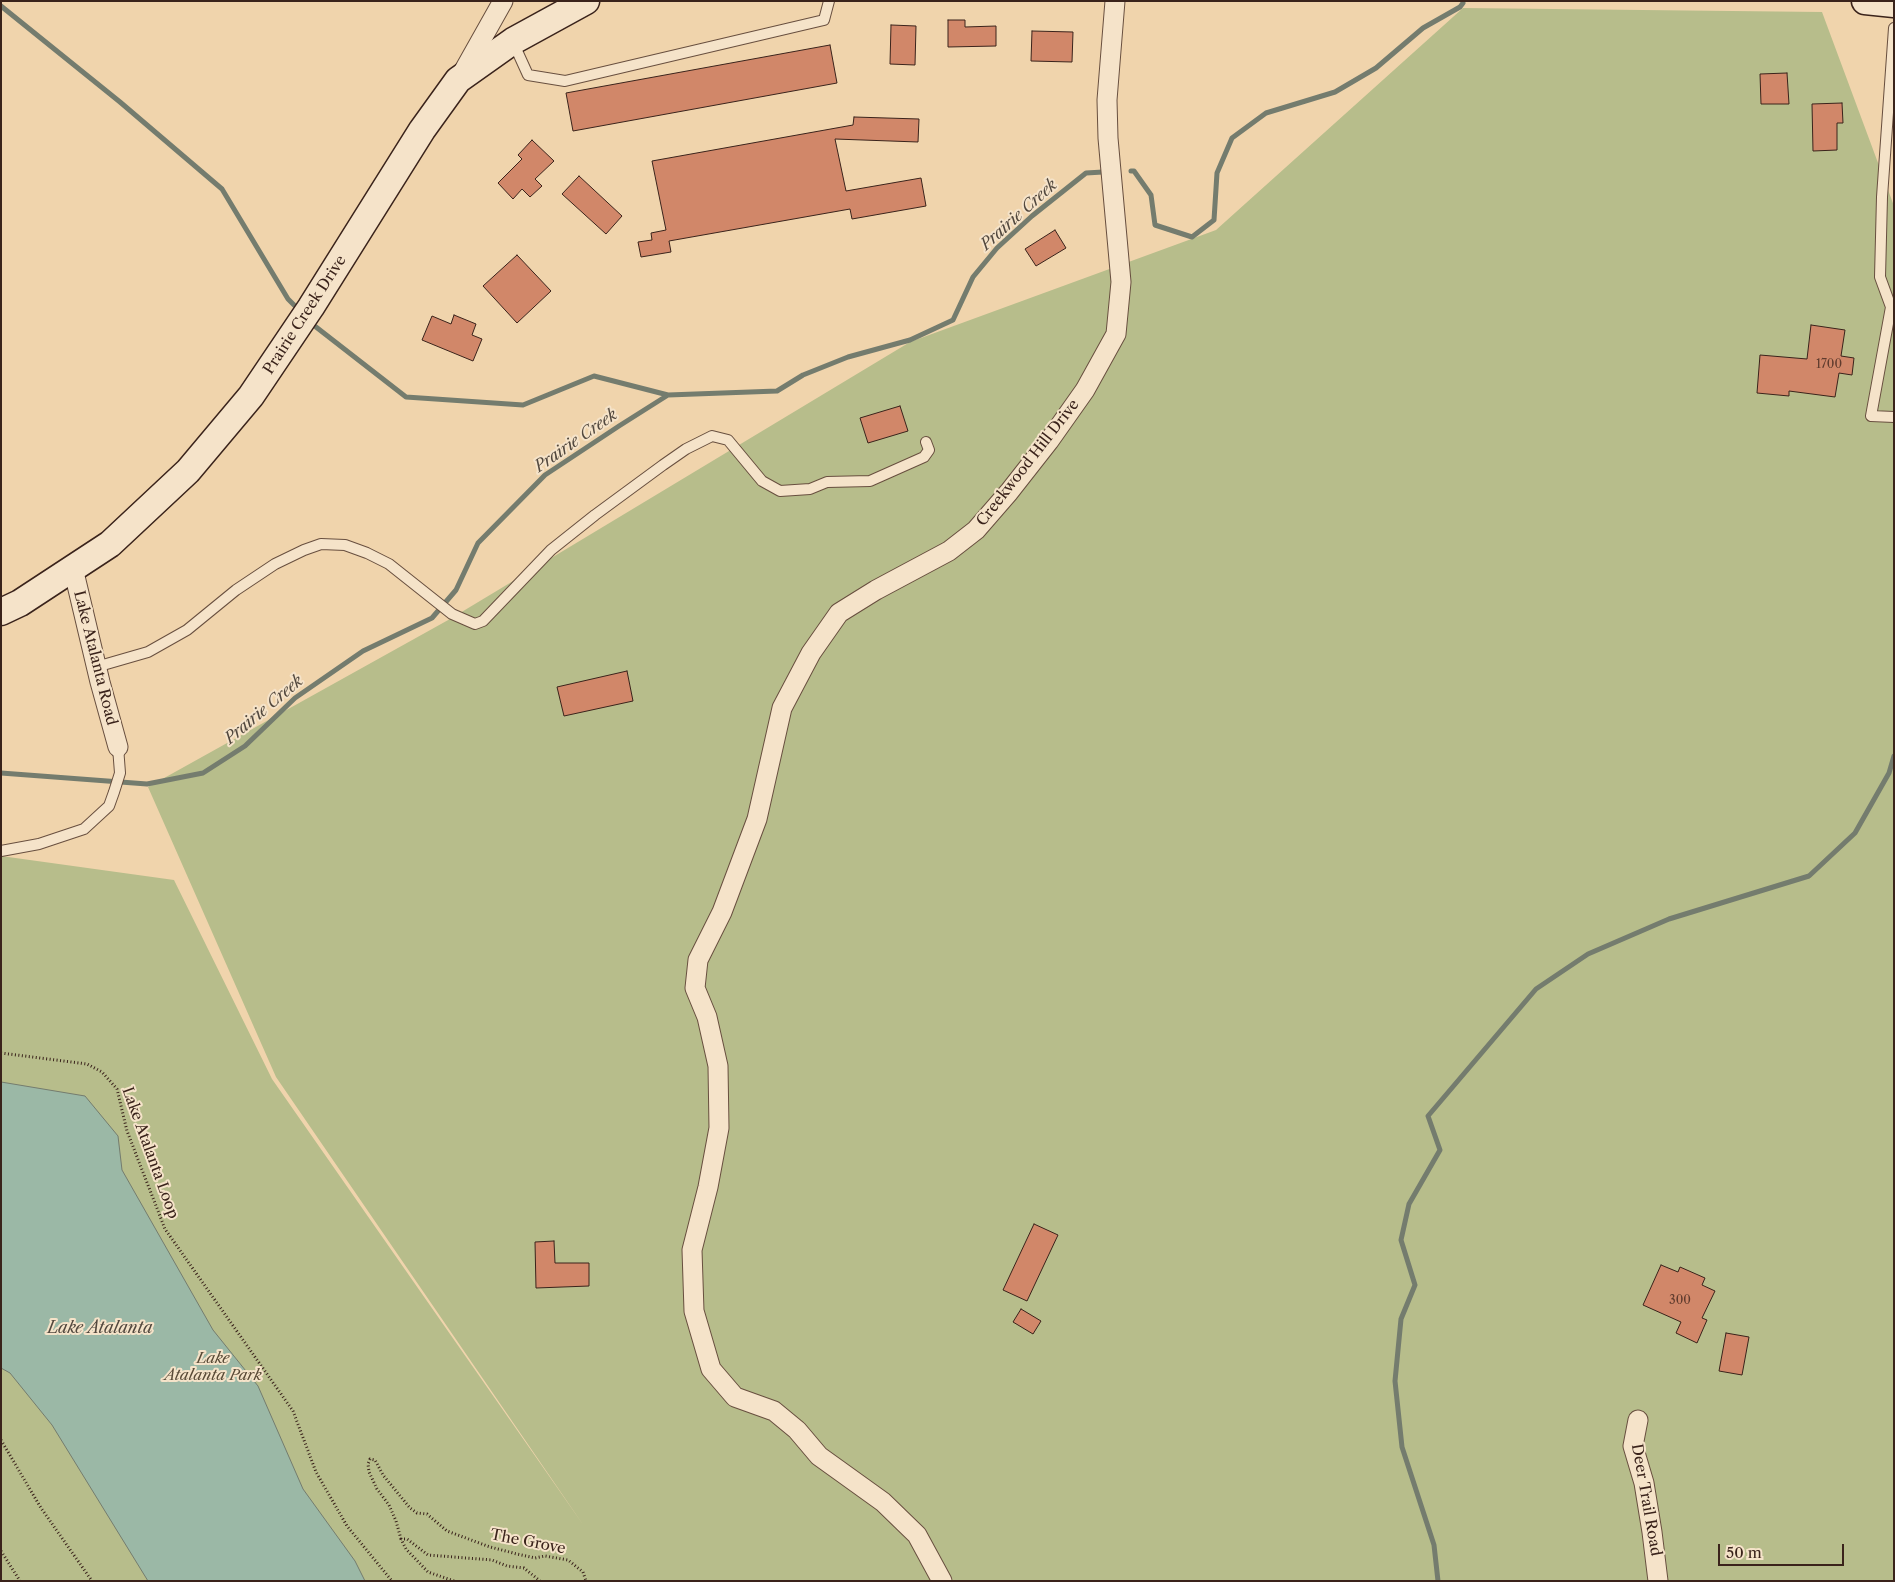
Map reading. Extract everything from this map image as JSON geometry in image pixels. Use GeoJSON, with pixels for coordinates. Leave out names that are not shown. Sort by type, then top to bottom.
{"type":"FeatureCollection","features":[{"type":"Feature","properties":{"kind":"main road","name":"Prairie Creek Drive"},"geometry":{"type":"LineString","coordinates":[[1,612],[20,603],[110,544],[188,471],[251,396],[316,299],[422,130],[458,80],[512,41],[586,1]]}},
{"type":"Feature","properties":{"kind":"main road"},"geometry":{"type":"LineString","coordinates":[[1865,1],[1894,4]]}},
{"type":"Feature","properties":{"kind":"street"},"geometry":{"type":"LineString","coordinates":[[458,80],[504,1]]}},
{"type":"Feature","properties":{"kind":"street","name":"Creekwood Hill Drive"},"geometry":{"type":"LineString","coordinates":[[942,1581],[917,1535],[883,1502],[819,1456],[797,1430],[774,1411],[735,1397],[711,1369],[694,1311],[692,1250],[708,1187],[719,1128],[718,1066],[707,1017],[695,988],[698,960],[722,912],[757,818],[782,708],[811,653],[839,613],[876,590],[949,551],[976,530],[1009,492],[1054,434],[1085,390],[1116,334],[1121,282],[1111,173],[1107,100],[1115,1]]}},
{"type":"Feature","properties":{"kind":"street","name":"Lake Atalanta Road"},"geometry":{"type":"LineString","coordinates":[[73,568],[96,667],[118,747]]}},
{"type":"Feature","properties":{"kind":"street","name":"Deer Trail Road"},"geometry":{"type":"LineString","coordinates":[[1638,1420],[1634,1446],[1644,1483],[1658,1581]]}},
{"type":"Feature","properties":{"kind":"lane"},"geometry":{"type":"LineString","coordinates":[[512,41],[528,75],[566,81],[824,20],[828,1]]}},
{"type":"Feature","properties":{"kind":"lane"},"geometry":{"type":"LineString","coordinates":[[1894,28],[1882,197],[1880,277],[1892,308],[1871,416],[1894,417]]}},
{"type":"Feature","properties":{"kind":"lane"},"geometry":{"type":"LineString","coordinates":[[96,667],[148,652],[187,630],[236,590],[275,564],[321,544],[345,546],[367,553],[389,564],[452,614],[475,624],[483,621],[552,550],[595,515],[686,449],[712,436],[728,440],[762,481],[780,491],[810,489],[827,482],[870,481],[924,457],[929,450],[926,442]]}},
{"type":"Feature","properties":{"kind":"lane"},"geometry":{"type":"LineString","coordinates":[[1,851],[40,844],[84,829],[109,806],[120,773],[118,747]]}},
{"type":"Feature","properties":{"kind":"path","name":"Lake Atalanta Loop"},"geometry":{"type":"LineString","coordinates":[[1,1053],[87,1064],[102,1072],[117,1089],[126,1131],[165,1229],[292,1411],[316,1472],[348,1526],[392,1581]]}},
{"type":"Feature","properties":{"kind":"path"},"geometry":{"type":"LineString","coordinates":[[1,1440],[41,1508],[92,1581]]}},
{"type":"Feature","properties":{"kind":"path","name":"The Grove"},"geometry":{"type":"LineString","coordinates":[[454,1581],[428,1572],[406,1550],[389,1505],[377,1489],[369,1472],[368,1464],[370,1459],[375,1460],[382,1475],[410,1508],[417,1513],[427,1514],[446,1531],[490,1547],[517,1554],[535,1558],[545,1556],[568,1560],[583,1572],[586,1581]]}},
{"type":"Feature","properties":{"kind":"path","name":"The Grove"},"geometry":{"type":"LineString","coordinates":[[401,1539],[407,1539],[428,1555],[492,1560],[507,1566],[524,1568],[540,1581]]}},
{"type":"Feature","properties":{"kind":"path"},"geometry":{"type":"LineString","coordinates":[[1,1551],[20,1581]]}},
{"type":"Feature","properties":{"kind":"green space","name":"Lake Atalanta Park"},"geometry":{"type":"Polygon","coordinates":[[[1463,8],[1822,12],[1894,206],[1894,1581],[1,1581],[1,856],[174,880],[272,1079],[584,1526],[276,1077],[148,787],[450,619],[910,342],[1216,230],[1463,8]]]}},
{"type":"Feature","properties":{"kind":"water","name":"Lake Atalanta"},"geometry":{"type":"Polygon","coordinates":[[[1,1082],[85,1096],[118,1136],[122,1170],[213,1330],[258,1386],[303,1489],[355,1561],[365,1581],[148,1581],[52,1425],[10,1373],[1,1368],[1,1082]]]}},
{"type":"Feature","properties":{"kind":"building"},"geometry":{"type":"Polygon","coordinates":[[[948,20],[965,20],[965,27],[996,26],[996,46],[948,47],[948,20]]]}},
{"type":"Feature","properties":{"kind":"building"},"geometry":{"type":"Polygon","coordinates":[[[891,25],[916,26],[915,65],[890,64],[891,25]]]}},
{"type":"Feature","properties":{"kind":"building"},"geometry":{"type":"Polygon","coordinates":[[[1032,31],[1073,32],[1072,62],[1031,61],[1032,31]]]}},
{"type":"Feature","properties":{"kind":"building"},"geometry":{"type":"Polygon","coordinates":[[[830,45],[837,83],[573,131],[566,93],[830,45]]]}},
{"type":"Feature","properties":{"kind":"building"},"geometry":{"type":"Polygon","coordinates":[[[1787,73],[1789,104],[1761,104],[1760,74],[1787,73]]]}},
{"type":"Feature","properties":{"kind":"building"},"geometry":{"type":"Polygon","coordinates":[[[1842,103],[1843,123],[1837,123],[1837,150],[1813,151],[1812,104],[1842,103]]]}},
{"type":"Feature","properties":{"kind":"building"},"geometry":{"type":"Polygon","coordinates":[[[854,117],[919,119],[918,142],[835,139],[846,191],[921,178],[926,206],[852,219],[850,209],[669,241],[671,252],[641,257],[638,242],[652,240],[651,233],[666,230],[652,161],[853,125],[854,117]]]}},
{"type":"Feature","properties":{"kind":"building"},"geometry":{"type":"Polygon","coordinates":[[[532,140],[554,161],[535,179],[542,186],[530,197],[522,189],[513,199],[498,183],[522,159],[518,155],[532,140]]]}},
{"type":"Feature","properties":{"kind":"building"},"geometry":{"type":"Polygon","coordinates":[[[579,176],[622,216],[606,234],[562,194],[579,176]]]}},
{"type":"Feature","properties":{"kind":"building"},"geometry":{"type":"Polygon","coordinates":[[[1055,230],[1066,248],[1036,266],[1025,249],[1055,230]]]}},
{"type":"Feature","properties":{"kind":"building"},"geometry":{"type":"Polygon","coordinates":[[[517,255],[551,291],[517,323],[483,286],[517,255]]]}},
{"type":"Feature","properties":{"kind":"building"},"geometry":{"type":"Polygon","coordinates":[[[454,315],[476,324],[472,335],[482,339],[473,361],[422,340],[432,316],[451,324],[454,315]]]}},
{"type":"Feature","properties":{"kind":"building"},"geometry":{"type":"Polygon","coordinates":[[[1811,325],[1845,330],[1841,356],[1854,358],[1852,375],[1839,373],[1835,397],[1789,391],[1789,396],[1757,393],[1760,355],[1807,359],[1811,325]]]}},
{"type":"Feature","properties":{"kind":"building"},"geometry":{"type":"Polygon","coordinates":[[[900,406],[908,431],[868,443],[860,418],[900,406]]]}},
{"type":"Feature","properties":{"kind":"building"},"geometry":{"type":"Polygon","coordinates":[[[627,671],[633,701],[564,716],[557,687],[627,671]]]}},
{"type":"Feature","properties":{"kind":"building"},"geometry":{"type":"Polygon","coordinates":[[[1034,1224],[1058,1235],[1027,1301],[1003,1290],[1034,1224]]]}},
{"type":"Feature","properties":{"kind":"building"},"geometry":{"type":"Polygon","coordinates":[[[554,1241],[555,1263],[589,1263],[589,1286],[536,1288],[535,1242],[554,1241]]]}},
{"type":"Feature","properties":{"kind":"building"},"geometry":{"type":"Polygon","coordinates":[[[1661,1265],[1678,1272],[1680,1267],[1705,1278],[1702,1285],[1715,1291],[1702,1318],[1707,1320],[1697,1343],[1676,1333],[1681,1322],[1643,1305],[1661,1265]]]}},
{"type":"Feature","properties":{"kind":"building"},"geometry":{"type":"Polygon","coordinates":[[[1021,1309],[1041,1321],[1033,1334],[1013,1322],[1021,1309]]]}},
{"type":"Feature","properties":{"kind":"building"},"geometry":{"type":"Polygon","coordinates":[[[1726,1333],[1749,1337],[1742,1375],[1719,1371],[1726,1333]]]}},
{"type":"Feature","properties":{"kind":"waterway","name":"Prairie Creek"},"geometry":{"type":"LineString","coordinates":[[1131,171],[1134,171],[1151,195],[1155,225],[1192,237],[1214,220],[1217,173],[1232,138],[1266,113],[1335,92],[1376,68],[1423,28],[1460,7],[1463,3]]}},
{"type":"Feature","properties":{"kind":"waterway"},"geometry":{"type":"LineString","coordinates":[[1,6],[120,102],[222,189],[288,299],[294,305]]}},
{"type":"Feature","properties":{"kind":"waterway","name":"Prairie Creek"},"geometry":{"type":"LineString","coordinates":[[1,773],[147,784],[203,773],[245,746],[295,698],[363,651],[432,618],[456,590],[478,543],[545,475],[668,395],[777,391],[803,375],[848,357],[910,340],[953,320],[973,277],[997,248],[1032,216],[1086,173],[1103,172]]}},
{"type":"Feature","properties":{"kind":"waterway"},"geometry":{"type":"LineString","coordinates":[[316,327],[406,397],[523,405],[594,376],[668,395]]}},
{"type":"Feature","properties":{"kind":"waterway"},"geometry":{"type":"LineString","coordinates":[[1438,1581],[1434,1545],[1402,1447],[1395,1381],[1401,1319],[1415,1285],[1401,1240],[1409,1204],[1440,1150],[1428,1116],[1536,989],[1588,954],[1669,919],[1809,876],[1855,833],[1889,773],[1894,756]]}}]}
